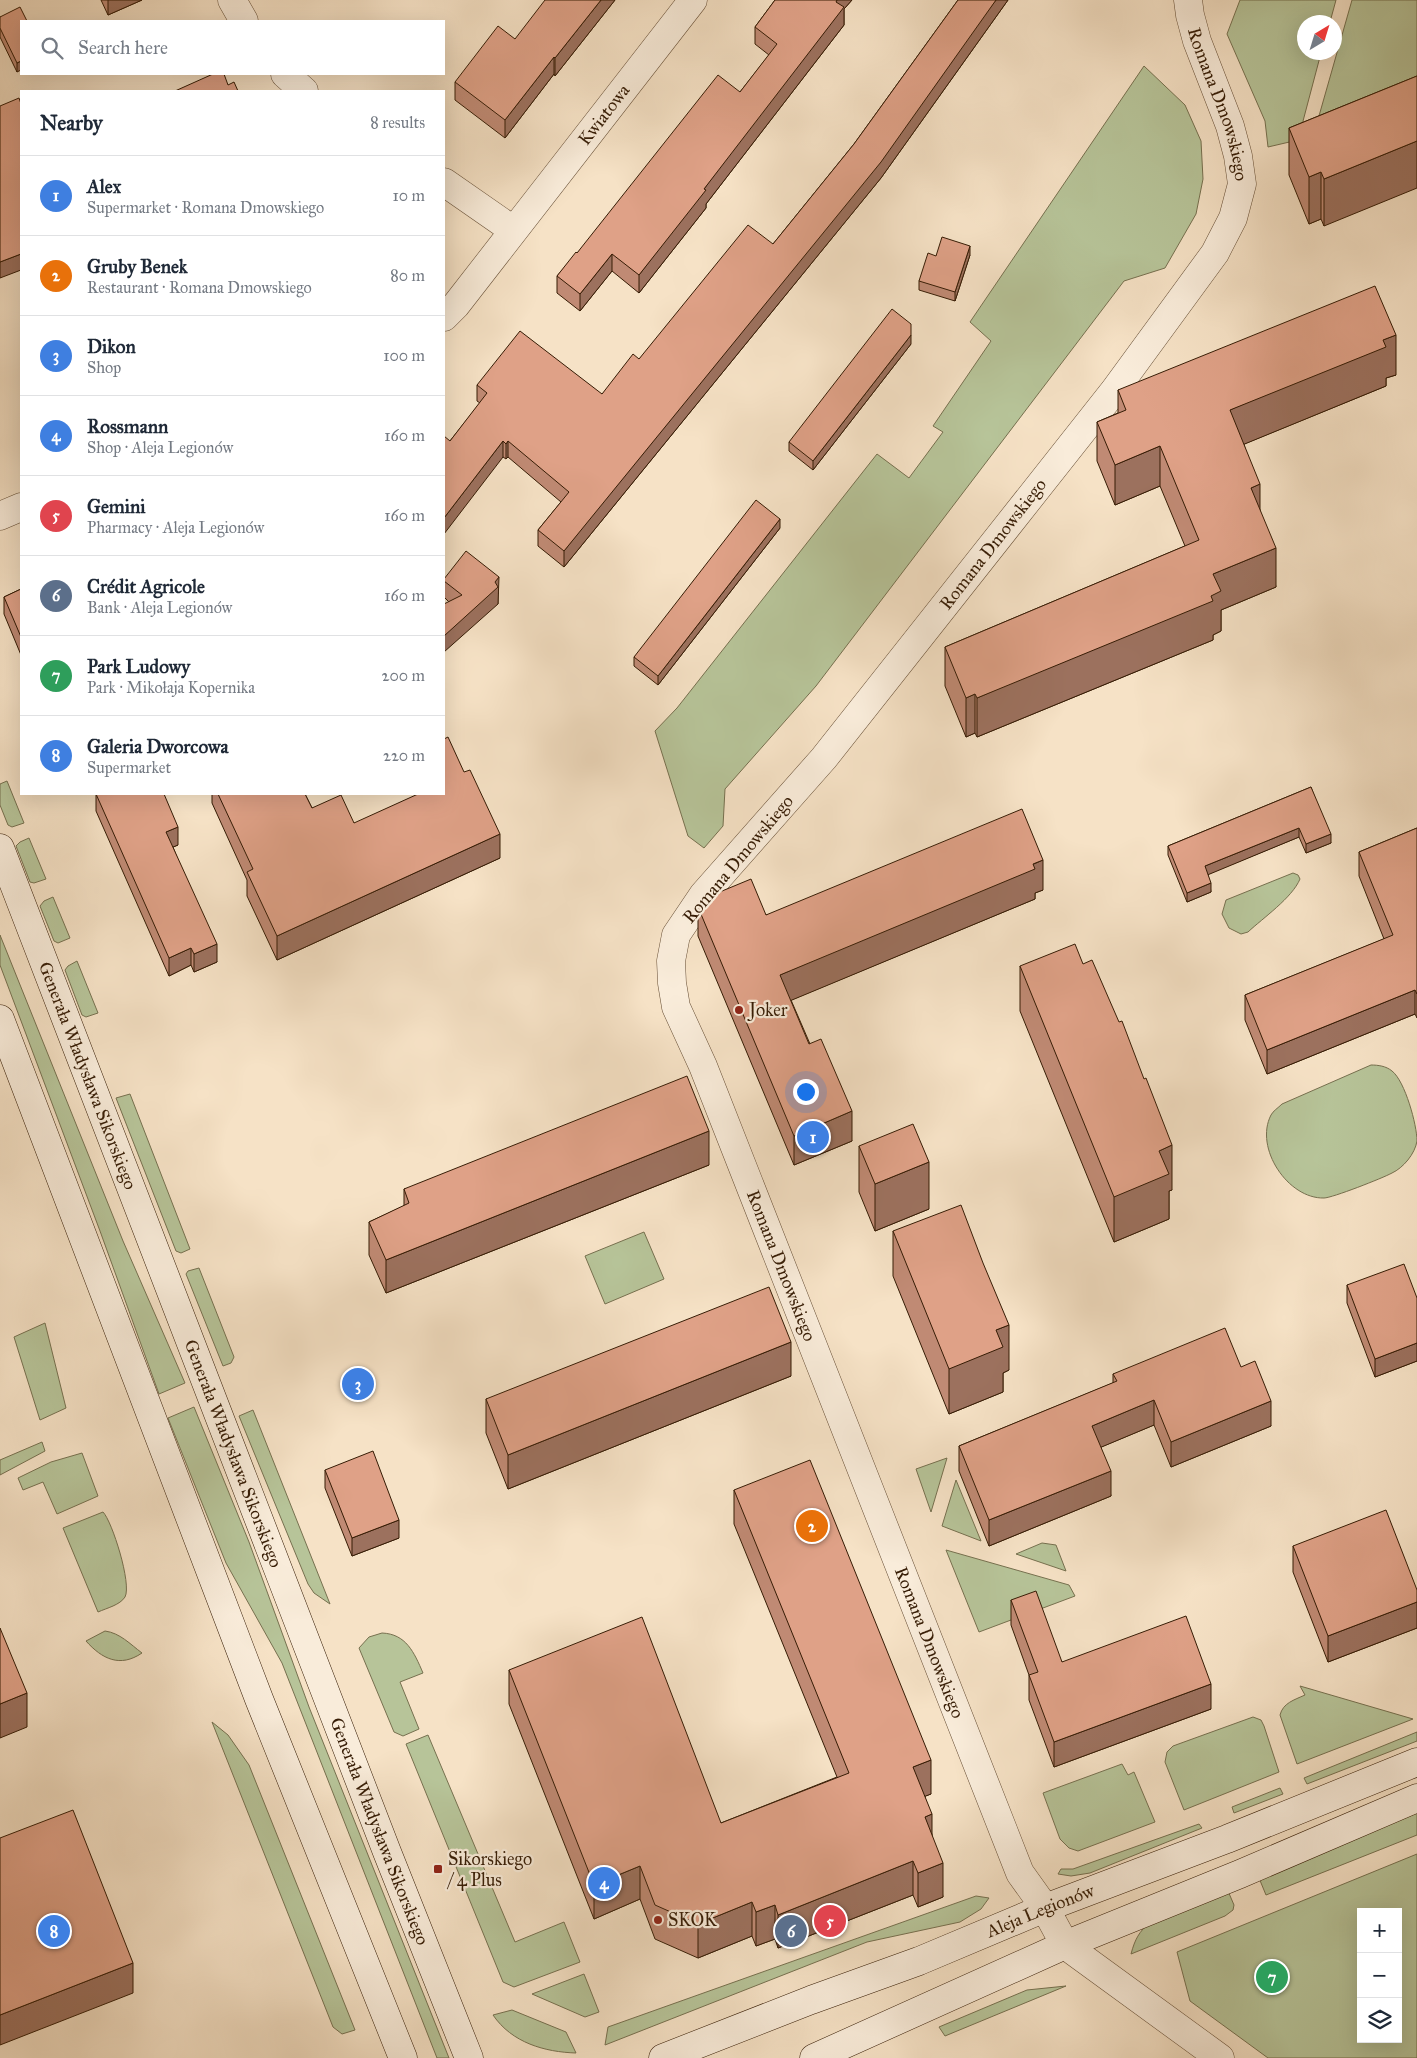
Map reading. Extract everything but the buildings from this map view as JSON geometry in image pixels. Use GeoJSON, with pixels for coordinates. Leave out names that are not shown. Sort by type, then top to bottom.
{"type":"FeatureCollection","features":[{"type":"Feature","properties":{"kind":"main road"},"geometry":{"type":"LineString","coordinates":[[232,0],[243,20]]}},
{"type":"Feature","properties":{"kind":"main road","name":"Kwiatowa"},"geometry":{"type":"LineString","coordinates":[[445,316],[693,0]]}},
{"type":"Feature","properties":{"kind":"main road","name":"Romana Dmowskiego"},"geometry":{"type":"LineString","coordinates":[[1065,1945],[1045,1908],[1020,1873],[707,1075],[676,1007],[671,961],[676,935],[704,894],[796,791],[878,690],[1114,391],[1215,253],[1233,218],[1242,184],[1238,156],[1230,126],[1197,42],[1188,0]]}},
{"type":"Feature","properties":{"kind":"main road"},"geometry":{"type":"LineString","coordinates":[[286,75],[303,90]]}},
{"type":"Feature","properties":{"kind":"main road"},"geometry":{"type":"LineString","coordinates":[[445,183],[513,230]]}},
{"type":"Feature","properties":{"kind":"main road"},"geometry":{"type":"LineString","coordinates":[[0,516],[20,507]]}},
{"type":"Feature","properties":{"kind":"main road","name":"Generała Władysława Sikorskiego"},"geometry":{"type":"LineString","coordinates":[[0,848],[387,1852],[470,2058]]}},
{"type":"Feature","properties":{"kind":"main road"},"geometry":{"type":"LineString","coordinates":[[0,1019],[260,1699],[402,2058]]}},
{"type":"Feature","properties":{"kind":"main road","name":"Aleja Legionów"},"geometry":{"type":"LineString","coordinates":[[664,2058],[811,2000],[919,1962],[1045,1908],[1227,1839],[1417,1762]]}},
{"type":"Feature","properties":{"kind":"main road"},"geometry":{"type":"LineString","coordinates":[[814,2058],[1065,1945],[1240,1874],[1417,1798]]}},
{"type":"Feature","properties":{"kind":"main road"},"geometry":{"type":"LineString","coordinates":[[1065,1945],[1220,2058]]}},
{"type":"Feature","properties":{"kind":"green space"},"geometry":{"type":"Polygon","coordinates":[[[1240,0],[1336,0],[1332,15],[1297,15],[1297,60],[1319,60],[1298,140],[1268,147],[1265,121],[1227,34],[1240,0]]]}},
{"type":"Feature","properties":{"kind":"green space"},"geometry":{"type":"Polygon","coordinates":[[[1352,0],[1417,0],[1417,107],[1309,151],[1335,60],[1342,60],[1342,35],[1352,0]]]}},
{"type":"Feature","properties":{"kind":"green space"},"geometry":{"type":"Polygon","coordinates":[[[1144,66],[1185,105],[1201,141],[1203,179],[1196,214],[1165,268],[1124,281],[816,686],[725,789],[723,826],[704,848],[688,836],[655,731],[677,708],[877,454],[909,478],[943,432],[933,426],[991,341],[970,322],[1144,66]]]}},
{"type":"Feature","properties":{"kind":"green space"},"geometry":{"type":"Polygon","coordinates":[[[7,781],[24,823],[12,827],[8,825],[0,805],[0,784],[7,781]]]}},
{"type":"Feature","properties":{"kind":"green space"},"geometry":{"type":"Polygon","coordinates":[[[29,838],[46,879],[34,883],[30,882],[16,846],[29,838]]]}},
{"type":"Feature","properties":{"kind":"green space"},"geometry":{"type":"Polygon","coordinates":[[[1293,873],[1298,875],[1300,879],[1296,886],[1269,914],[1248,932],[1241,934],[1229,928],[1222,914],[1226,900],[1293,873]]]}},
{"type":"Feature","properties":{"kind":"green space"},"geometry":{"type":"Polygon","coordinates":[[[53,897],[70,938],[58,943],[54,941],[40,906],[44,901],[53,897]]]}},
{"type":"Feature","properties":{"kind":"green space"},"geometry":{"type":"Polygon","coordinates":[[[0,935],[123,1241],[185,1383],[159,1394],[0,965],[0,935]]]}},
{"type":"Feature","properties":{"kind":"green space"},"geometry":{"type":"Polygon","coordinates":[[[77,961],[98,1013],[86,1017],[82,1015],[65,970],[77,961]]]}},
{"type":"Feature","properties":{"kind":"green space"},"geometry":{"type":"Polygon","coordinates":[[[1371,1065],[1382,1066],[1392,1071],[1397,1076],[1406,1093],[1413,1114],[1417,1141],[1411,1156],[1396,1171],[1337,1195],[1324,1198],[1311,1196],[1298,1190],[1287,1181],[1271,1156],[1267,1142],[1267,1128],[1271,1115],[1282,1104],[1371,1065]]]}},
{"type":"Feature","properties":{"kind":"green space"},"geometry":{"type":"Polygon","coordinates":[[[130,1094],[190,1249],[181,1253],[176,1251],[116,1098],[130,1094]]]}},
{"type":"Feature","properties":{"kind":"green space"},"geometry":{"type":"Polygon","coordinates":[[[644,1232],[664,1279],[605,1304],[585,1256],[644,1232]]]}},
{"type":"Feature","properties":{"kind":"green space"},"geometry":{"type":"Polygon","coordinates":[[[199,1268],[234,1357],[231,1363],[223,1366],[186,1274],[188,1271],[199,1268]]]}},
{"type":"Feature","properties":{"kind":"green space"},"geometry":{"type":"Polygon","coordinates":[[[45,1323],[66,1408],[40,1420],[14,1337],[45,1323]]]}},
{"type":"Feature","properties":{"kind":"green space"},"geometry":{"type":"Polygon","coordinates":[[[194,1407],[249,1542],[309,1707],[449,2058],[437,2058],[282,1663],[226,1563],[168,1418],[194,1407]]]}},
{"type":"Feature","properties":{"kind":"green space"},"geometry":{"type":"Polygon","coordinates":[[[253,1410],[330,1604],[314,1593],[308,1584],[239,1416],[253,1410]]]}},
{"type":"Feature","properties":{"kind":"green space"},"geometry":{"type":"Polygon","coordinates":[[[42,1442],[45,1451],[0,1475],[0,1460],[42,1442]]]}},
{"type":"Feature","properties":{"kind":"green space"},"geometry":{"type":"Polygon","coordinates":[[[82,1453],[98,1496],[57,1514],[43,1482],[23,1490],[18,1478],[51,1462],[82,1453]]]}},
{"type":"Feature","properties":{"kind":"green space"},"geometry":{"type":"Polygon","coordinates":[[[947,1458],[931,1512],[916,1469],[947,1458]]]}},
{"type":"Feature","properties":{"kind":"green space"},"geometry":{"type":"Polygon","coordinates":[[[956,1480],[981,1541],[942,1526],[956,1480]]]}},
{"type":"Feature","properties":{"kind":"green space"},"geometry":{"type":"Polygon","coordinates":[[[103,1512],[111,1527],[120,1553],[126,1580],[126,1590],[125,1597],[120,1602],[98,1612],[63,1528],[103,1512]]]}},
{"type":"Feature","properties":{"kind":"green space"},"geometry":{"type":"Polygon","coordinates":[[[1042,1543],[1056,1545],[1066,1571],[1016,1554],[1042,1543]]]}},
{"type":"Feature","properties":{"kind":"green space"},"geometry":{"type":"Polygon","coordinates":[[[946,1550],[1069,1585],[1075,1596],[979,1632],[946,1550]]]}},
{"type":"Feature","properties":{"kind":"green space"},"geometry":{"type":"Polygon","coordinates":[[[105,1631],[120,1636],[142,1653],[134,1658],[119,1661],[98,1653],[86,1641],[105,1631]]]}},
{"type":"Feature","properties":{"kind":"green space"},"geometry":{"type":"Polygon","coordinates":[[[382,1633],[397,1637],[408,1645],[423,1673],[400,1682],[419,1729],[403,1736],[394,1732],[359,1648],[369,1637],[382,1633]]]}},
{"type":"Feature","properties":{"kind":"green space"},"geometry":{"type":"Polygon","coordinates":[[[1300,1686],[1413,1719],[1297,1764],[1280,1715],[1286,1705],[1305,1695],[1300,1686]]]}},
{"type":"Feature","properties":{"kind":"green space"},"geometry":{"type":"Polygon","coordinates":[[[1253,1717],[1261,1720],[1264,1726],[1279,1772],[1184,1810],[1165,1762],[1167,1752],[1173,1746],[1253,1717]]]}},
{"type":"Feature","properties":{"kind":"green space"},"geometry":{"type":"Polygon","coordinates":[[[212,1722],[228,1735],[249,1765],[355,2030],[342,2034],[333,2027],[212,1722]]]}},
{"type":"Feature","properties":{"kind":"green space"},"geometry":{"type":"Polygon","coordinates":[[[1417,1732],[1417,1741],[1307,1784],[1304,1778],[1417,1732]]]}},
{"type":"Feature","properties":{"kind":"green space"},"geometry":{"type":"Polygon","coordinates":[[[428,1735],[515,1942],[564,1922],[580,1962],[514,1987],[503,1982],[406,1744],[428,1735]]]}},
{"type":"Feature","properties":{"kind":"green space"},"geometry":{"type":"Polygon","coordinates":[[[1122,1764],[1128,1775],[1134,1772],[1155,1822],[1078,1851],[1069,1848],[1060,1839],[1043,1793],[1122,1764]]]}},
{"type":"Feature","properties":{"kind":"green space"},"geometry":{"type":"Polygon","coordinates":[[[1280,1788],[1283,1794],[1234,1813],[1232,1807],[1280,1788]]]}},
{"type":"Feature","properties":{"kind":"green space"},"geometry":{"type":"Polygon","coordinates":[[[1417,1813],[1417,1835],[1266,1895],[1259,1878],[1417,1813]]]}},
{"type":"Feature","properties":{"kind":"green space"},"geometry":{"type":"Polygon","coordinates":[[[1199,1824],[1202,1828],[1090,1873],[1071,1876],[1058,1874],[1061,1869],[1073,1869],[1199,1824]]]}},
{"type":"Feature","properties":{"kind":"green space"},"geometry":{"type":"Polygon","coordinates":[[[1417,1854],[1417,2058],[1268,2058],[1190,2001],[1177,1952],[1417,1854]]]}},
{"type":"Feature","properties":{"kind":"green space"},"geometry":{"type":"Polygon","coordinates":[[[1228,1891],[1234,1905],[1233,1910],[1225,1916],[1131,1954],[1138,1936],[1150,1922],[1228,1891]]]}},
{"type":"Feature","properties":{"kind":"green space"},"geometry":{"type":"Polygon","coordinates":[[[976,1896],[989,1898],[981,1909],[960,1922],[867,1942],[605,2045],[608,2027],[976,1896]]]}},
{"type":"Feature","properties":{"kind":"green space"},"geometry":{"type":"Polygon","coordinates":[[[584,1974],[599,2012],[585,2017],[532,1994],[584,1974]]]}},
{"type":"Feature","properties":{"kind":"green space"},"geometry":{"type":"Polygon","coordinates":[[[1066,1986],[945,2036],[939,2027],[1027,1990],[1066,1986]]]}},
{"type":"Feature","properties":{"kind":"green space"},"geometry":{"type":"Polygon","coordinates":[[[512,2010],[566,2032],[576,2053],[541,2048],[510,2033],[493,2015],[512,2010]]]}},
{"type":"Feature","properties":{"kind":"place","name":"Joker"},"geometry":{"type":"Point","coordinates":[739,1010]}},
{"type":"Feature","properties":{"kind":"place","name":"Alex"},"geometry":{"type":"Point","coordinates":[813,1137]}},
{"type":"Feature","properties":{"kind":"place","name":"Dikon"},"geometry":{"type":"Point","coordinates":[358,1384]}},
{"type":"Feature","properties":{"kind":"place","name":"Gruby Benek"},"geometry":{"type":"Point","coordinates":[812,1526]}},
{"type":"Feature","properties":{"kind":"place","name":"Sikorskiego / 4 Plus"},"geometry":{"type":"Point","coordinates":[438,1869]}},
{"type":"Feature","properties":{"kind":"place","name":"Rossmann"},"geometry":{"type":"Point","coordinates":[604,1883]}},
{"type":"Feature","properties":{"kind":"place","name":"SKOK"},"geometry":{"type":"Point","coordinates":[658,1920]}},
{"type":"Feature","properties":{"kind":"place","name":"Gemini"},"geometry":{"type":"Point","coordinates":[830,1921]}},
{"type":"Feature","properties":{"kind":"place","name":"Galeria Dworcowa"},"geometry":{"type":"Point","coordinates":[54,1931]}},
{"type":"Feature","properties":{"kind":"place","name":"Crédit Agricole"},"geometry":{"type":"Point","coordinates":[791,1931]}},
{"type":"Feature","properties":{"kind":"place","name":"Park Ludowy"},"geometry":{"type":"Point","coordinates":[1272,1977]}}]}
